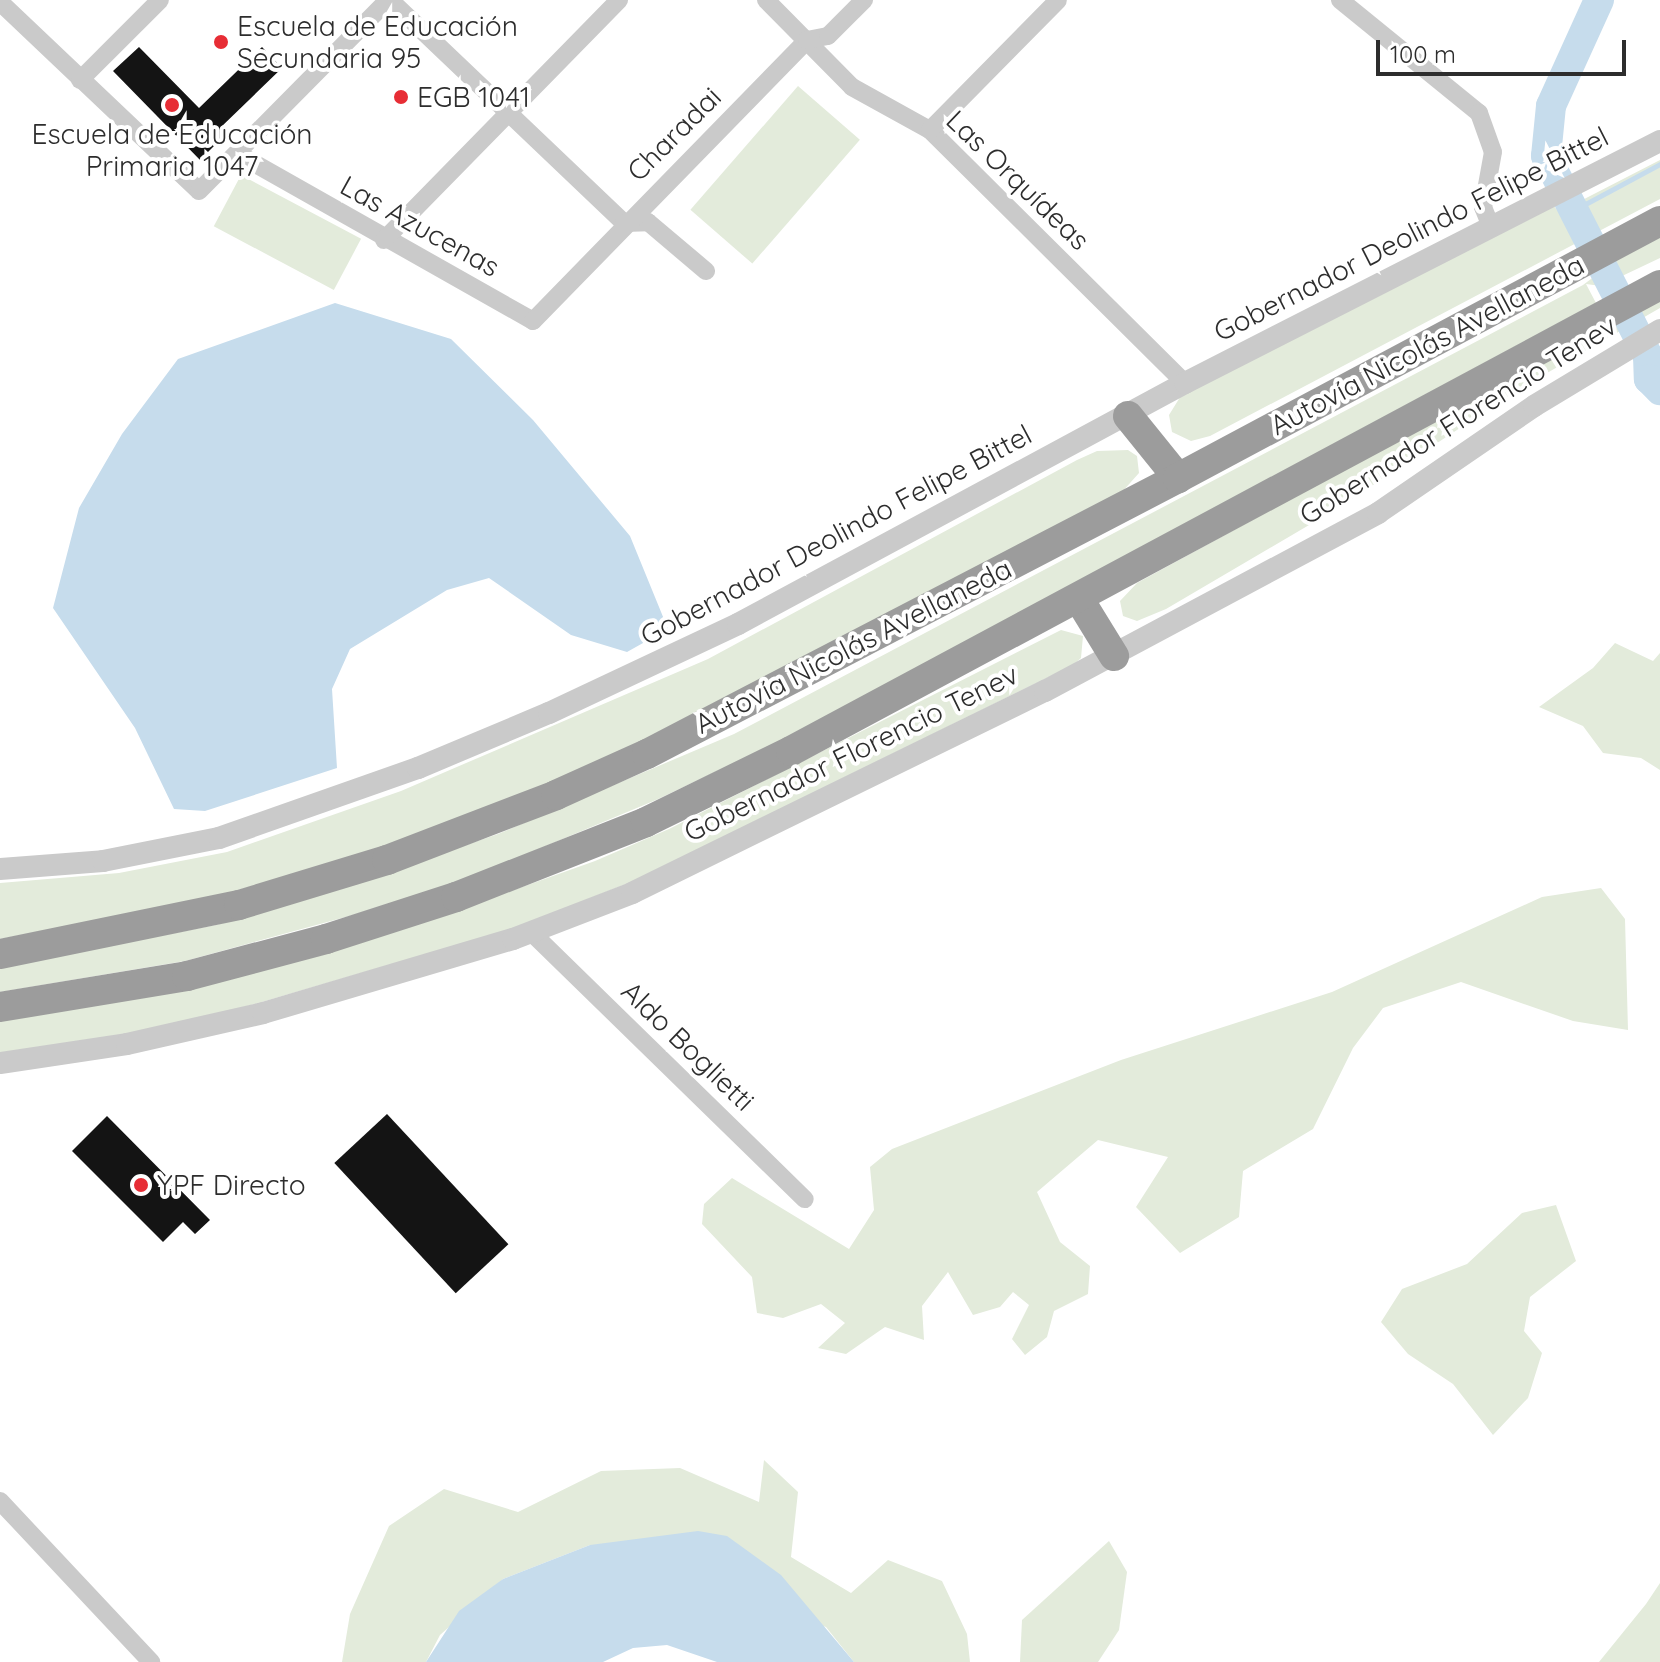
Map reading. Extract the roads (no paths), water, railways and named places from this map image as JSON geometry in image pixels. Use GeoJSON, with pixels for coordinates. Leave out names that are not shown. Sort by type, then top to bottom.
{"type":"FeatureCollection","features":[{"type":"Feature","properties":{"kind":"highway","name":"Autovía Nicolás Avellaneda"},"geometry":{"type":"LineString","coordinates":[[0,954],[239,905],[472,830],[647,754],[1178,478],[1660,221]]}},
{"type":"Feature","properties":{"kind":"highway","name":"Autovía Nicolás Avellaneda"},"geometry":{"type":"LineString","coordinates":[[0,1007],[134,987],[240,963],[410,913],[532,869],[720,788],[1079,599],[1650,290]]}},
{"type":"Feature","properties":{"kind":"highway"},"geometry":{"type":"LineString","coordinates":[[1128,416],[1178,478]]}},
{"type":"Feature","properties":{"kind":"highway"},"geometry":{"type":"LineString","coordinates":[[1079,599],[1114,656]]}},
{"type":"Feature","properties":{"kind":"street"},"geometry":{"type":"LineString","coordinates":[[80,80],[160,0]]}},
{"type":"Feature","properties":{"kind":"street"},"geometry":{"type":"LineString","coordinates":[[0,2],[199,191],[389,0],[505,114],[624,223],[648,222],[706,271]]}},
{"type":"Feature","properties":{"kind":"street"},"geometry":{"type":"LineString","coordinates":[[384,240],[619,0]]}},
{"type":"Feature","properties":{"kind":"street","name":"Las Orquídeas"},"geometry":{"type":"LineString","coordinates":[[766,0],[852,87],[930,130],[1185,383]]}},
{"type":"Feature","properties":{"kind":"street","name":"Charadai"},"geometry":{"type":"LineString","coordinates":[[533,321],[624,223],[807,40],[828,36],[864,0]]}},
{"type":"Feature","properties":{"kind":"street"},"geometry":{"type":"LineString","coordinates":[[930,130],[1058,0]]}},
{"type":"Feature","properties":{"kind":"street"},"geometry":{"type":"LineString","coordinates":[[1340,0],[1479,113],[1493,152],[1483,207],[1491,227]]}},
{"type":"Feature","properties":{"kind":"street","name":"Gobernador Deolindo Felipe Bittel"},"geometry":{"type":"LineString","coordinates":[[0,869],[103,861],[184,847],[286,817],[418,768],[738,624],[1185,383],[1660,141]]}},
{"type":"Feature","properties":{"kind":"street","name":"Las Azucenas"},"geometry":{"type":"LineString","coordinates":[[238,154],[384,240],[533,321]]}},
{"type":"Feature","properties":{"kind":"street","name":"Gobernador Florencio Tenev"},"geometry":{"type":"LineString","coordinates":[[0,1063],[219,1025],[532,933],[733,846],[1114,656],[1378,513],[1626,348],[1659,331]]}},
{"type":"Feature","properties":{"kind":"street","name":"Aldo Boglietti"},"geometry":{"type":"LineString","coordinates":[[532,933],[805,1199]]}},
{"type":"Feature","properties":{"kind":"street"},"geometry":{"type":"LineString","coordinates":[[0,1501],[151,1662]]}},
{"type":"Feature","properties":{"kind":"water"},"geometry":{"type":"Polygon","coordinates":[[[335,303],[451,339],[533,420],[630,536],[668,629],[627,652],[571,635],[489,578],[447,590],[350,649],[332,689],[337,768],[205,811],[174,809],[135,728],[53,608],[79,508],[122,434],[178,359],[335,303]]]}},
{"type":"Feature","properties":{"kind":"water"},"geometry":{"type":"Polygon","coordinates":[[[698,1531],[727,1536],[781,1575],[854,1662],[717,1662],[667,1645],[633,1648],[603,1662],[426,1662],[459,1611],[503,1579],[590,1545],[698,1531]]]}},
{"type":"Feature","properties":{"kind":"waterway"},"geometry":{"type":"LineString","coordinates":[[1599,0],[1551,106],[1546,156],[1648,356],[1649,379],[1660,390]]}},
{"type":"Feature","properties":{"kind":"waterway"},"geometry":{"type":"LineString","coordinates":[[1576,209],[1660,164]]}},
{"type":"Feature","properties":{"kind":"place","name":"Escuela de Educación Secundaria 95"},"geometry":{"type":"Point","coordinates":[221,42]}},
{"type":"Feature","properties":{"kind":"place","name":"EGB 1041"},"geometry":{"type":"Point","coordinates":[401,97]}},
{"type":"Feature","properties":{"kind":"place","name":"Escuela de Educación Primaria 1047"},"geometry":{"type":"Point","coordinates":[172,105]}},
{"type":"Feature","properties":{"kind":"place","name":"YPF Directo"},"geometry":{"type":"Point","coordinates":[141,1185]}}]}
